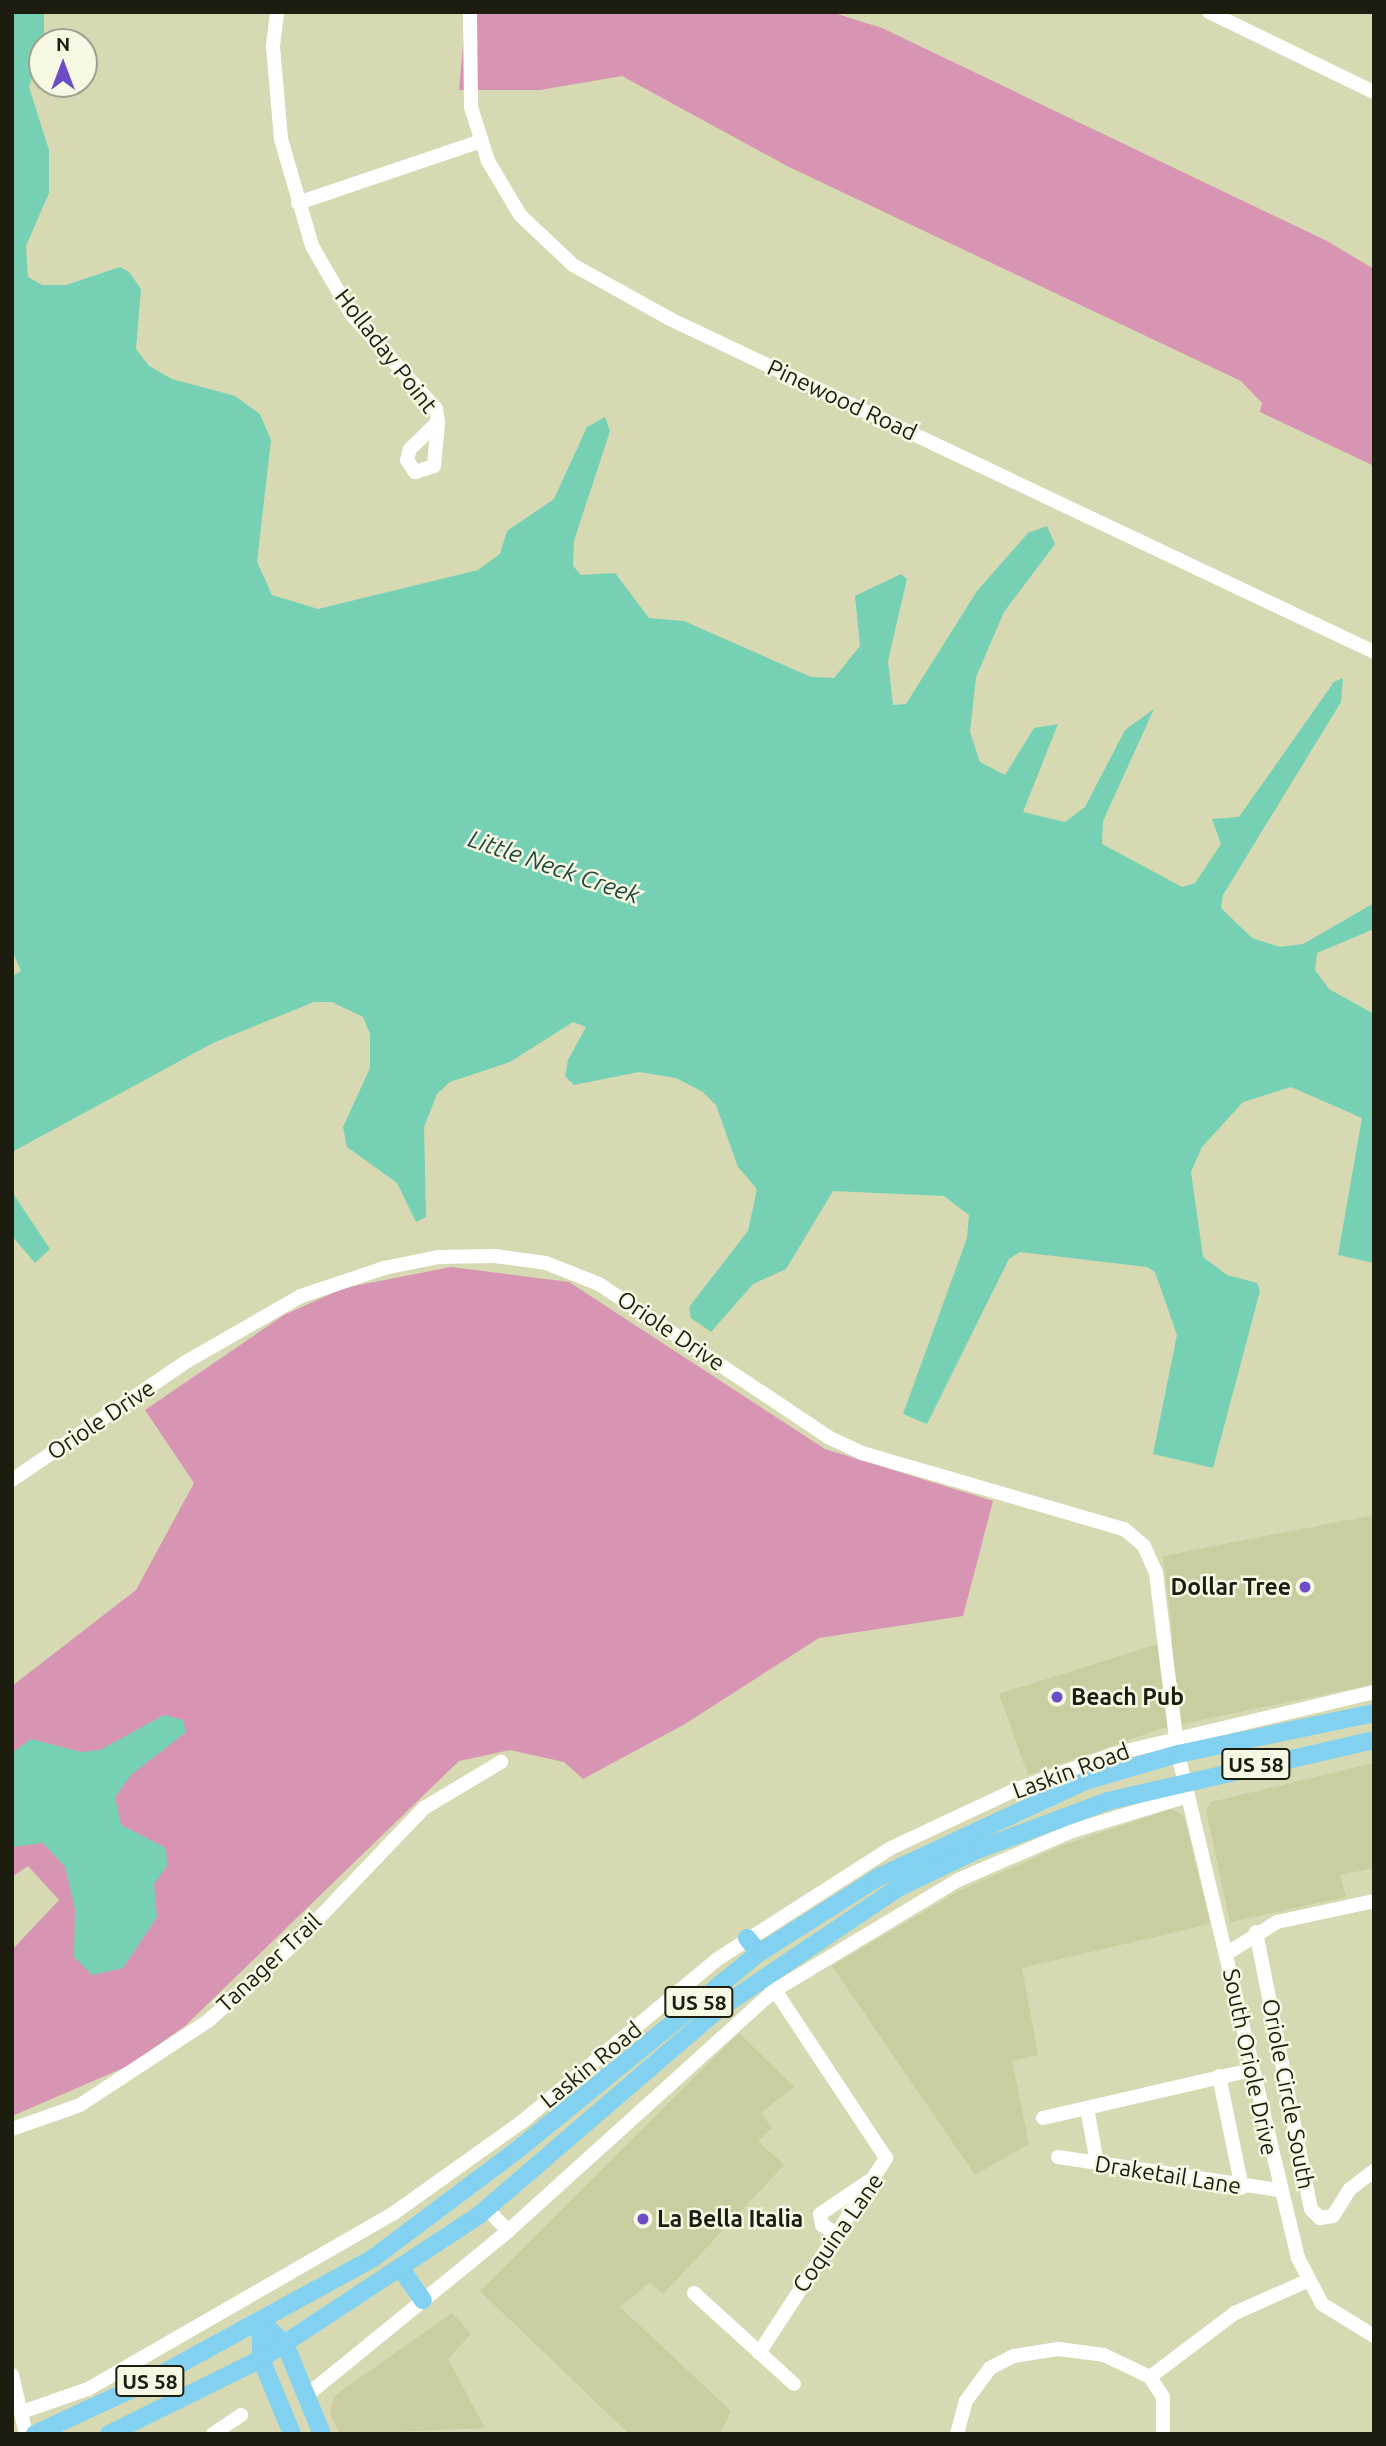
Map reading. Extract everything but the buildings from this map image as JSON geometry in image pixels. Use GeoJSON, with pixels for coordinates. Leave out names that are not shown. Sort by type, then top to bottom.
{"type":"FeatureCollection","features":[{"type":"Feature","properties":{"kind":"main road","name":"Laskin Road"},"geometry":{"type":"LineString","coordinates":[[35,2434],[261,2321],[372,2259],[516,2151],[760,1953],[877,1878],[967,1832],[1177,1745],[1374,1713]]}},
{"type":"Feature","properties":{"kind":"main road","name":"Laskin Road"},"geometry":{"type":"LineString","coordinates":[[109,2434],[261,2359],[401,2269],[487,2209],[764,1975],[937,1868],[1047,1822],[1374,1740]]}},
{"type":"Feature","properties":{"kind":"main road"},"geometry":{"type":"LineString","coordinates":[[747,1938],[760,1953]]}},
{"type":"Feature","properties":{"kind":"main road"},"geometry":{"type":"LineString","coordinates":[[401,2269],[424,2300]]}},
{"type":"Feature","properties":{"kind":"main road"},"geometry":{"type":"LineString","coordinates":[[261,2321],[285,2344],[322,2434]]}},
{"type":"Feature","properties":{"kind":"main road"},"geometry":{"type":"LineString","coordinates":[[261,2321],[261,2359],[292,2434]]}},
{"type":"Feature","properties":{"kind":"street","name":"Pinewood Road"},"geometry":{"type":"LineString","coordinates":[[470,12],[471,107],[481,141],[520,215],[597,280],[1374,652]]}},
{"type":"Feature","properties":{"kind":"street"},"geometry":{"type":"LineString","coordinates":[[1209,12],[1374,92]]}},
{"type":"Feature","properties":{"kind":"street","name":"Holladay Point"},"geometry":{"type":"LineString","coordinates":[[278,13],[276,99],[298,204],[339,294],[390,363],[436,408],[438,422]]}},
{"type":"Feature","properties":{"kind":"street"},"geometry":{"type":"LineString","coordinates":[[298,204],[481,141]]}},
{"type":"Feature","properties":{"kind":"street","name":"Oriole Drive"},"geometry":{"type":"LineString","coordinates":[[12,1480],[184,1363],[301,1296],[438,1257],[546,1264],[624,1298],[850,1448],[1109,1523],[1137,1539],[1156,1573],[1177,1745]]}},
{"type":"Feature","properties":{"kind":"street","name":"Laskin Road"},"geometry":{"type":"LineString","coordinates":[[22,2412],[89,2389],[250,2301],[394,2213],[515,2127],[747,1938],[916,1835],[1060,1772],[1177,1745],[1374,1692]]}},
{"type":"Feature","properties":{"kind":"street","name":"South Oriole Drive"},"geometry":{"type":"LineString","coordinates":[[1177,1745],[1279,2190],[1307,2281],[1334,2317],[1374,2336]]}},
{"type":"Feature","properties":{"kind":"street","name":"Tanager Trail"},"geometry":{"type":"LineString","coordinates":[[12,2129],[80,2105],[167,2052],[261,1976],[424,1808],[501,1762]]}},
{"type":"Feature","properties":{"kind":"street","name":"Laskin Road"},"geometry":{"type":"LineString","coordinates":[[306,2396],[508,2231],[775,1990],[888,1917],[969,1875],[1072,1830],[1186,1787]]}},
{"type":"Feature","properties":{"kind":"street"},"geometry":{"type":"LineString","coordinates":[[1226,1954],[1256,1932],[1374,1901]]}},
{"type":"Feature","properties":{"kind":"street","name":"Oriole Circle South"},"geometry":{"type":"LineString","coordinates":[[1256,1932],[1311,2209],[1320,2218],[1333,2216],[1350,2189],[1374,2171]]}},
{"type":"Feature","properties":{"kind":"street","name":"Coquina Lane"},"geometry":{"type":"LineString","coordinates":[[759,2353],[835,2233],[880,2175],[885,2150],[764,1975]]}},
{"type":"Feature","properties":{"kind":"street"},"geometry":{"type":"LineString","coordinates":[[1043,2118],[1251,2070]]}},
{"type":"Feature","properties":{"kind":"street"},"geometry":{"type":"LineString","coordinates":[[1219,2077],[1242,2188]]}},
{"type":"Feature","properties":{"kind":"street"},"geometry":{"type":"LineString","coordinates":[[1087,2108],[1097,2163]]}},
{"type":"Feature","properties":{"kind":"street","name":"Draketail Lane"},"geometry":{"type":"LineString","coordinates":[[1058,2157],[1242,2188],[1279,2190]]}},
{"type":"Feature","properties":{"kind":"street"},"geometry":{"type":"LineString","coordinates":[[835,2233],[822,2225],[820,2214],[880,2175]]}},
{"type":"Feature","properties":{"kind":"street"},"geometry":{"type":"LineString","coordinates":[[487,2209],[508,2231]]}},
{"type":"Feature","properties":{"kind":"street"},"geometry":{"type":"LineString","coordinates":[[1150,2376],[1235,2313],[1307,2281]]}},
{"type":"Feature","properties":{"kind":"street"},"geometry":{"type":"LineString","coordinates":[[694,2293],[794,2384]]}},
{"type":"Feature","properties":{"kind":"street"},"geometry":{"type":"LineString","coordinates":[[250,2301],[261,2321]]}},
{"type":"Feature","properties":{"kind":"street"},"geometry":{"type":"LineString","coordinates":[[957,2434],[975,2386],[1014,2356],[1081,2349],[1150,2376],[1163,2397],[1164,2434]]}},
{"type":"Feature","properties":{"kind":"street"},"geometry":{"type":"LineString","coordinates":[[12,2375],[26,2434]]}},
{"type":"Feature","properties":{"kind":"street"},"geometry":{"type":"LineString","coordinates":[[213,2434],[241,2415]]}},
{"type":"Feature","properties":{"kind":"shaded area"},"geometry":{"type":"Polygon","coordinates":[[[466,12],[831,12],[882,28],[1327,241],[1374,269],[1374,466],[1260,412],[1262,403],[1241,381],[787,166],[622,76],[540,90],[459,90],[466,12]]]}},
{"type":"Feature","properties":{"kind":"shaded area"},"geometry":{"type":"Polygon","coordinates":[[[451,1267],[569,1282],[825,1449],[993,1501],[963,1616],[819,1638],[685,1724],[583,1779],[564,1762],[510,1750],[459,1761],[185,2026],[128,2066],[12,2116],[12,1950],[59,1900],[28,1866],[12,1877],[12,1686],[136,1590],[194,1483],[145,1410],[284,1315],[344,1288],[451,1267]]]}},
{"type":"Feature","properties":{"kind":"shaded area"},"geometry":{"type":"Polygon","coordinates":[[[1374,1515],[1374,1684],[1163,1728],[1028,1775],[999,1694],[1173,1639],[1163,1556],[1374,1515]]]}},
{"type":"Feature","properties":{"kind":"shaded area"},"geometry":{"type":"Polygon","coordinates":[[[1374,1763],[1374,1868],[1340,1875],[1346,1897],[1230,1922],[1206,1810],[1211,1802],[1374,1763]]]}},
{"type":"Feature","properties":{"kind":"shaded area"},"geometry":{"type":"Polygon","coordinates":[[[1171,1809],[1184,1816],[1210,1924],[1022,1968],[1038,2055],[1012,2061],[1029,2144],[975,2175],[832,1966],[959,1891],[1066,1844],[1171,1809]]]}},
{"type":"Feature","properties":{"kind":"shaded area"},"geometry":{"type":"Polygon","coordinates":[[[739,2033],[794,2087],[761,2113],[772,2128],[758,2141],[784,2165],[663,2294],[650,2282],[620,2307],[731,2411],[720,2434],[629,2434],[480,2291],[739,2033]]]}},
{"type":"Feature","properties":{"kind":"shaded area"},"geometry":{"type":"Polygon","coordinates":[[[452,2313],[471,2334],[448,2359],[485,2428],[340,2434],[330,2414],[334,2396],[452,2313]]]}},
{"type":"Feature","properties":{"kind":"water","name":"Little Neck Creek"},"geometry":{"type":"Polygon","coordinates":[[[12,12],[44,12],[44,28],[28,28],[28,98],[32,98],[49,150],[49,193],[26,246],[28,277],[42,285],[66,285],[120,267],[129,272],[141,289],[136,349],[149,366],[172,379],[235,396],[260,414],[271,440],[257,562],[272,595],[318,609],[478,570],[500,554],[507,531],[554,499],[587,427],[605,417],[610,431],[574,541],[573,566],[581,575],[615,573],[649,618],[684,621],[811,677],[834,678],[860,646],[855,596],[901,574],[907,579],[888,661],[893,705],[906,704],[977,591],[1028,533],[1047,526],[1055,544],[1004,612],[976,677],[970,732],[980,762],[1005,775],[1034,728],[1058,724],[1023,812],[1065,822],[1085,807],[1125,730],[1154,709],[1103,821],[1102,844],[1182,887],[1195,883],[1221,844],[1212,819],[1239,817],[1334,682],[1343,678],[1341,702],[1223,895],[1221,908],[1252,938],[1280,947],[1303,944],[1374,903],[1374,929],[1317,953],[1315,970],[1329,989],[1374,1014],[1374,1263],[1338,1255],[1362,1118],[1291,1087],[1243,1102],[1202,1147],[1191,1172],[1203,1257],[1227,1275],[1257,1283],[1260,1291],[1213,1468],[1153,1454],[1177,1335],[1155,1272],[1147,1267],[1020,1252],[1009,1259],[927,1424],[903,1414],[967,1238],[969,1215],[944,1196],[833,1191],[786,1269],[753,1284],[711,1332],[691,1318],[689,1307],[748,1231],[757,1189],[738,1167],[716,1105],[703,1092],[676,1078],[639,1072],[574,1085],[565,1076],[568,1060],[586,1027],[573,1022],[510,1062],[450,1082],[437,1094],[424,1127],[426,1217],[416,1222],[397,1183],[347,1147],[343,1127],[370,1068],[370,1034],[363,1017],[332,1002],[314,1002],[213,1043],[12,1152],[12,976],[21,971],[12,950],[12,12]]]}},
{"type":"Feature","properties":{"kind":"water"},"geometry":{"type":"Polygon","coordinates":[[[12,1192],[50,1249],[35,1263],[12,1236],[12,1192]]]}},
{"type":"Feature","properties":{"kind":"water"},"geometry":{"type":"Polygon","coordinates":[[[164,1715],[183,1720],[186,1732],[131,1775],[115,1797],[121,1825],[166,1848],[167,1866],[154,1884],[157,1917],[123,1968],[92,1975],[74,1957],[75,1909],[65,1867],[43,1843],[12,1847],[12,1753],[31,1739],[81,1752],[100,1750],[164,1715]]]}},
{"type":"Feature","properties":{"kind":"place","name":"Dollar Tree"},"geometry":{"type":"Point","coordinates":[1305,1587]}},
{"type":"Feature","properties":{"kind":"place","name":"Beach Pub"},"geometry":{"type":"Point","coordinates":[1057,1697]}},
{"type":"Feature","properties":{"kind":"place","name":"La Bella Italia"},"geometry":{"type":"Point","coordinates":[643,2219]}}]}
